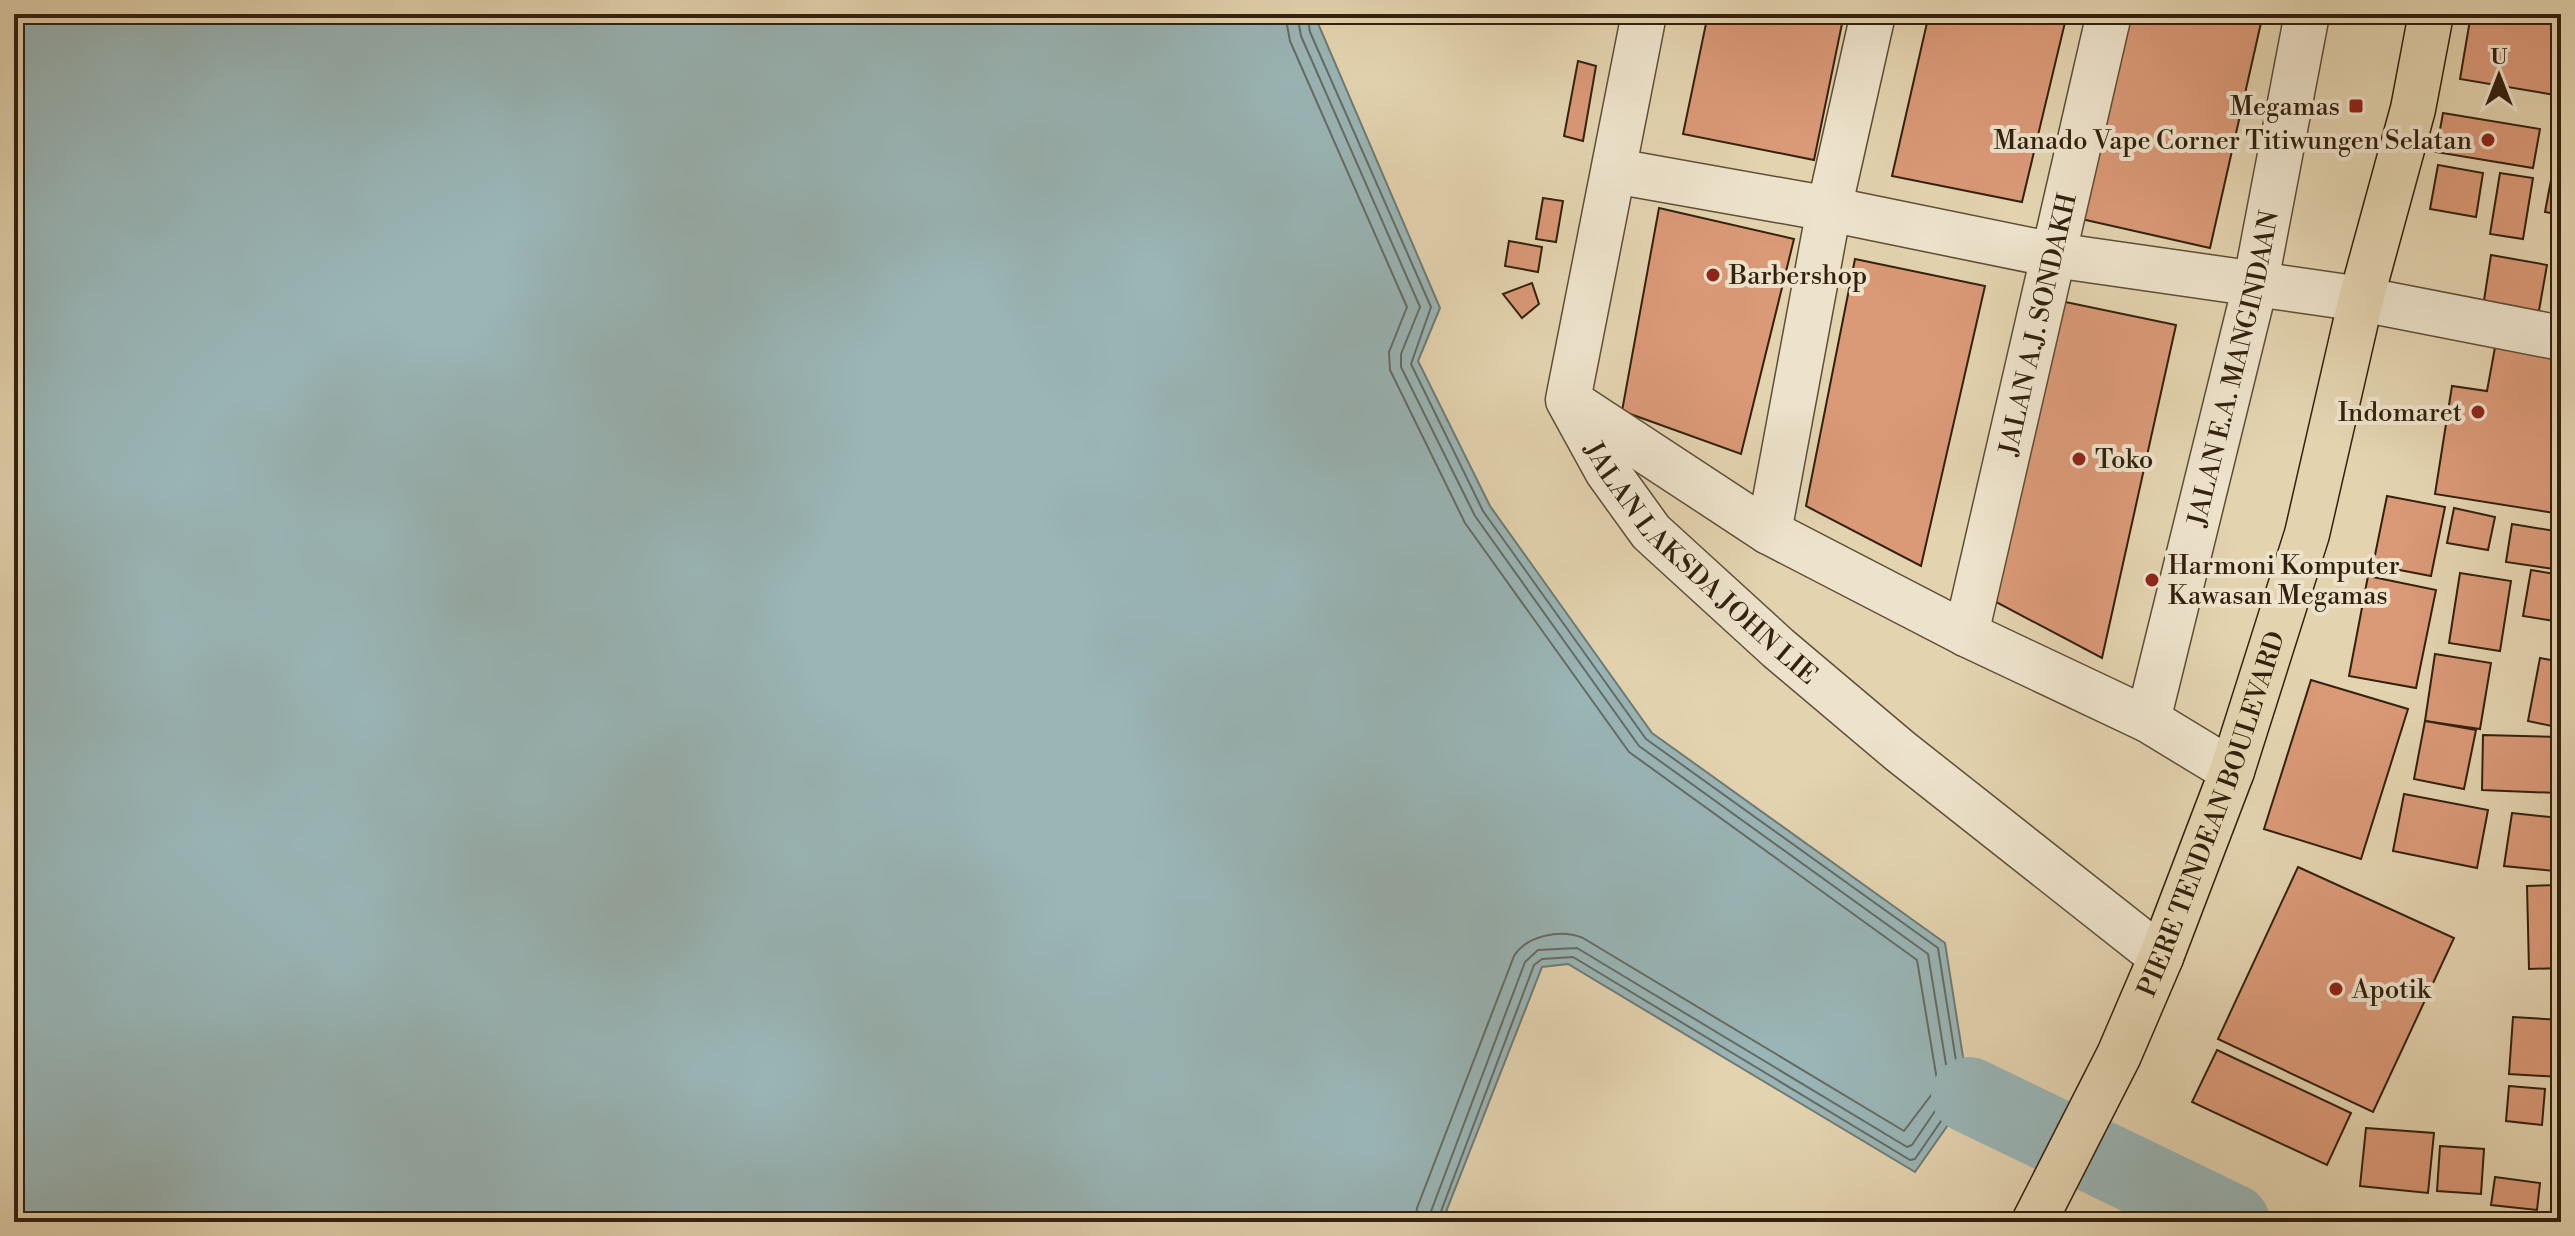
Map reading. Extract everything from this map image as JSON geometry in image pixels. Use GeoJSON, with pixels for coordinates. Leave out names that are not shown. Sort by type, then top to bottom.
{"type":"FeatureCollection","features":[{"type":"Feature","properties":{"kind":"highway","name":"PIERE TENDEAN BOULEVARD"},"geometry":{"type":"LineString","coordinates":[[2034,1222],[2105,1082],[2161,957],[2232,771],[2307,534],[2361,299],[2413,109],[2431,14]]}},
{"type":"Feature","properties":{"kind":"street"},"geometry":{"type":"LineString","coordinates":[[1644,14],[1568,400],[1769,532],[1966,634],[2153,722],[2232,771]]}},
{"type":"Feature","properties":{"kind":"street"},"geometry":{"type":"LineString","coordinates":[[1769,532],[1829,209],[1873,14]]}},
{"type":"Feature","properties":{"kind":"street","name":"JALAN A.J. SONDAKH"},"geometry":{"type":"LineString","coordinates":[[1966,634],[2109,14]]}},
{"type":"Feature","properties":{"kind":"street","name":"JALAN E.A. MANGINDAAN"},"geometry":{"type":"LineString","coordinates":[[2153,722],[2255,286],[2307,14]]}},
{"type":"Feature","properties":{"kind":"street"},"geometry":{"type":"LineString","coordinates":[[1615,171],[1829,209],[2054,255],[2361,299],[2561,338]]}},
{"type":"Feature","properties":{"kind":"street","name":"JALAN LAKSDA JOHN LIE"},"geometry":{"type":"LineString","coordinates":[[1568,400],[1622,496],[1651,532],[1778,648],[1900,751],[2161,957]]}},
{"type":"Feature","properties":{"kind":"water"},"geometry":{"type":"Polygon","coordinates":[[[14,14],[1314,14],[1440,308],[1418,361],[1490,506],[1652,733],[1945,943],[1969,1095],[1915,1172],[1568,964],[1542,967],[1442,1222],[14,1222],[14,14]]]}},
{"type":"Feature","properties":{"kind":"building"},"geometry":{"type":"Polygon","coordinates":[[[1708,14],[1844,14],[1814,160],[1683,134],[1708,14]]]}},
{"type":"Feature","properties":{"kind":"building"},"geometry":{"type":"Polygon","coordinates":[[[1929,14],[2067,14],[2022,202],[1892,176],[1929,14]]]}},
{"type":"Feature","properties":{"kind":"building"},"geometry":{"type":"Polygon","coordinates":[[[2114,14],[2263,14],[2210,248],[2068,216],[2114,14]]]}},
{"type":"Feature","properties":{"kind":"building"},"geometry":{"type":"Polygon","coordinates":[[[2471,14],[2561,14],[2561,96],[2460,79],[2471,14]]]}},
{"type":"Feature","properties":{"kind":"building"},"geometry":{"type":"Polygon","coordinates":[[[1578,61],[1596,66],[1583,141],[1564,136],[1578,61]]]}},
{"type":"Feature","properties":{"kind":"building","name":"Manado Vape Corner Titiwungen Selatan"},"geometry":{"type":"Polygon","coordinates":[[[2443,113],[2540,129],[2533,168],[2436,152],[2443,113]]]}},
{"type":"Feature","properties":{"kind":"building"},"geometry":{"type":"Polygon","coordinates":[[[2557,148],[2561,149],[2561,215],[2545,212],[2557,148]]]}},
{"type":"Feature","properties":{"kind":"building"},"geometry":{"type":"Polygon","coordinates":[[[2438,165],[2483,173],[2476,217],[2430,209],[2438,165]]]}},
{"type":"Feature","properties":{"kind":"building"},"geometry":{"type":"Polygon","coordinates":[[[2500,173],[2533,178],[2523,239],[2490,234],[2500,173]]]}},
{"type":"Feature","properties":{"kind":"building"},"geometry":{"type":"Polygon","coordinates":[[[1543,198],[1563,201],[1556,242],[1536,239],[1543,198]]]}},
{"type":"Feature","properties":{"kind":"building"},"geometry":{"type":"Polygon","coordinates":[[[1659,208],[1794,239],[1741,454],[1622,411],[1659,208]]]}},
{"type":"Feature","properties":{"kind":"building"},"geometry":{"type":"Polygon","coordinates":[[[1509,241],[1542,247],[1538,272],[1505,266],[1509,241]]]}},
{"type":"Feature","properties":{"kind":"building"},"geometry":{"type":"Polygon","coordinates":[[[2491,255],[2547,265],[2538,316],[2483,307],[2491,255]]]}},
{"type":"Feature","properties":{"kind":"building"},"geometry":{"type":"Polygon","coordinates":[[[1855,259],[1985,286],[1921,566],[1806,506],[1855,259]]]}},
{"type":"Feature","properties":{"kind":"building"},"geometry":{"type":"Polygon","coordinates":[[[1532,283],[1539,304],[1522,318],[1503,294],[1532,283]]]}},
{"type":"Feature","properties":{"kind":"building","name":"Toko"},"geometry":{"type":"Polygon","coordinates":[[[2051,299],[2176,325],[2102,658],[1981,594],[2051,299]]]}},
{"type":"Feature","properties":{"kind":"building"},"geometry":{"type":"Polygon","coordinates":[[[2498,331],[2561,343],[2561,514],[2435,494],[2452,386],[2487,391],[2498,331]]]}},
{"type":"Feature","properties":{"kind":"building"},"geometry":{"type":"Polygon","coordinates":[[[2387,496],[2445,507],[2431,576],[2373,565],[2387,496]]]}},
{"type":"Feature","properties":{"kind":"building"},"geometry":{"type":"Polygon","coordinates":[[[2454,508],[2495,517],[2488,550],[2447,543],[2454,508]]]}},
{"type":"Feature","properties":{"kind":"building"},"geometry":{"type":"Polygon","coordinates":[[[2512,524],[2561,532],[2561,570],[2506,562],[2512,524]]]}},
{"type":"Feature","properties":{"kind":"building"},"geometry":{"type":"Polygon","coordinates":[[[2531,570],[2561,575],[2561,622],[2523,616],[2531,570]]]}},
{"type":"Feature","properties":{"kind":"building"},"geometry":{"type":"Polygon","coordinates":[[[2460,573],[2511,581],[2500,651],[2449,643],[2460,573]]]}},
{"type":"Feature","properties":{"kind":"building"},"geometry":{"type":"Polygon","coordinates":[[[2368,576],[2436,590],[2416,688],[2349,676],[2368,576]]]}},
{"type":"Feature","properties":{"kind":"building"},"geometry":{"type":"Polygon","coordinates":[[[2435,654],[2491,663],[2480,729],[2425,721],[2435,654]]]}},
{"type":"Feature","properties":{"kind":"building"},"geometry":{"type":"Polygon","coordinates":[[[2540,658],[2561,662],[2561,728],[2528,721],[2540,658]]]}},
{"type":"Feature","properties":{"kind":"building"},"geometry":{"type":"Polygon","coordinates":[[[2311,680],[2408,709],[2361,859],[2264,829],[2311,680]]]}},
{"type":"Feature","properties":{"kind":"building"},"geometry":{"type":"Polygon","coordinates":[[[2425,721],[2476,730],[2464,789],[2414,779],[2425,721]]]}},
{"type":"Feature","properties":{"kind":"building"},"geometry":{"type":"Polygon","coordinates":[[[2483,735],[2559,737],[2557,793],[2482,790],[2483,735]]]}},
{"type":"Feature","properties":{"kind":"building"},"geometry":{"type":"Polygon","coordinates":[[[2404,794],[2488,810],[2477,868],[2393,851],[2404,794]]]}},
{"type":"Feature","properties":{"kind":"building"},"geometry":{"type":"Polygon","coordinates":[[[2512,813],[2559,818],[2554,871],[2504,866],[2512,813]]]}},
{"type":"Feature","properties":{"kind":"building","name":"Apotik"},"geometry":{"type":"Polygon","coordinates":[[[2298,867],[2454,938],[2373,1112],[2218,1039],[2298,867]]]}},
{"type":"Feature","properties":{"kind":"building"},"geometry":{"type":"Polygon","coordinates":[[[2561,885],[2561,968],[2529,969],[2527,886],[2561,885]]]}},
{"type":"Feature","properties":{"kind":"building"},"geometry":{"type":"Polygon","coordinates":[[[2513,1017],[2561,1020],[2559,1077],[2509,1074],[2513,1017]]]}},
{"type":"Feature","properties":{"kind":"building"},"geometry":{"type":"Polygon","coordinates":[[[2217,1050],[2351,1113],[2327,1165],[2192,1102],[2217,1050]]]}},
{"type":"Feature","properties":{"kind":"building"},"geometry":{"type":"Polygon","coordinates":[[[2509,1086],[2545,1089],[2542,1125],[2506,1121],[2509,1086]]]}},
{"type":"Feature","properties":{"kind":"building"},"geometry":{"type":"Polygon","coordinates":[[[2561,1086],[2561,1151],[2552,1150],[2561,1086]]]}},
{"type":"Feature","properties":{"kind":"building"},"geometry":{"type":"Polygon","coordinates":[[[2366,1128],[2434,1133],[2428,1193],[2360,1186],[2366,1128]]]}},
{"type":"Feature","properties":{"kind":"building"},"geometry":{"type":"Polygon","coordinates":[[[2440,1146],[2484,1149],[2481,1194],[2437,1191],[2440,1146]]]}},
{"type":"Feature","properties":{"kind":"building"},"geometry":{"type":"Polygon","coordinates":[[[2495,1177],[2540,1183],[2537,1210],[2491,1205],[2495,1177]]]}},
{"type":"Feature","properties":{"kind":"waterway"},"geometry":{"type":"LineString","coordinates":[[1969,1095],[2232,1222]]}},
{"type":"Feature","properties":{"kind":"place","name":"Megamas"},"geometry":{"type":"Point","coordinates":[2356,106]}},
{"type":"Feature","properties":{"kind":"place","name":"Manado Vape Corner Titiwungen Selatan"},"geometry":{"type":"Point","coordinates":[2488,140]}},
{"type":"Feature","properties":{"kind":"place","name":"Barbershop"},"geometry":{"type":"Point","coordinates":[1713,275]}},
{"type":"Feature","properties":{"kind":"place","name":"Indomaret"},"geometry":{"type":"Point","coordinates":[2478,412]}},
{"type":"Feature","properties":{"kind":"place","name":"Toko"},"geometry":{"type":"Point","coordinates":[2079,459]}},
{"type":"Feature","properties":{"kind":"place","name":"Harmoni Komputer Kawasan Megamas"},"geometry":{"type":"Point","coordinates":[2152,580]}},
{"type":"Feature","properties":{"kind":"place","name":"Apotik"},"geometry":{"type":"Point","coordinates":[2336,989]}}]}
